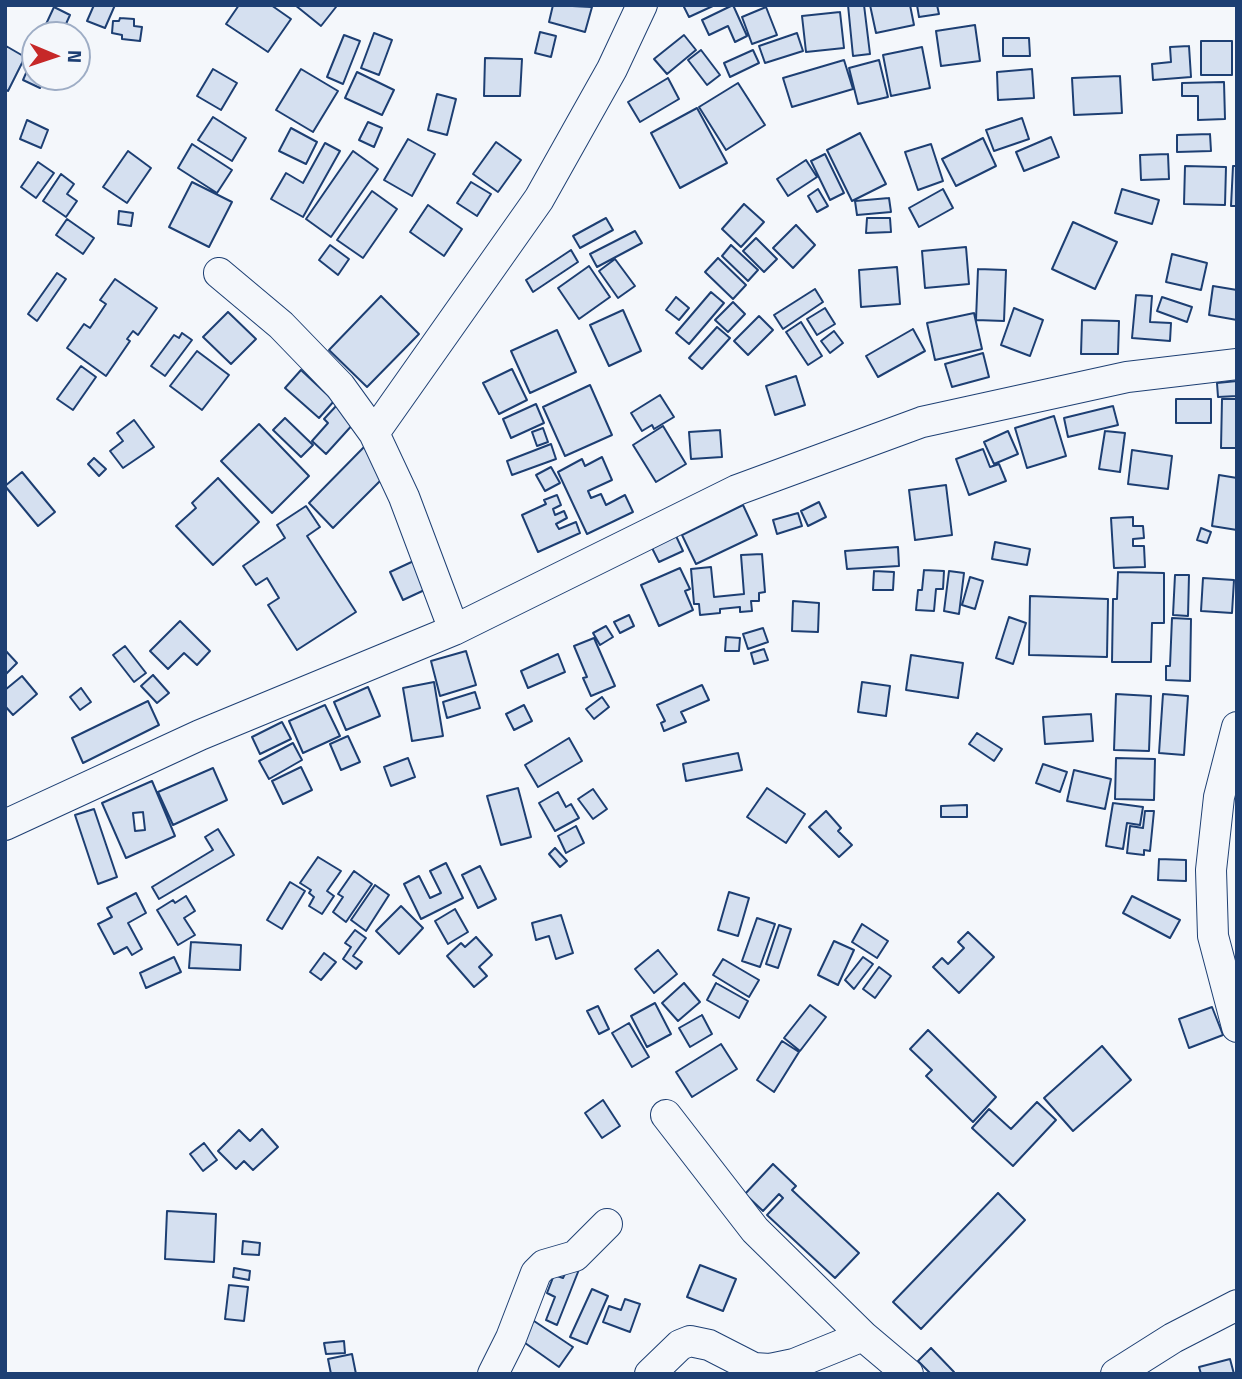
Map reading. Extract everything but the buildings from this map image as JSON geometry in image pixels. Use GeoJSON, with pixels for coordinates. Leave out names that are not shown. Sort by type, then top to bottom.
{"type":"FeatureCollection","features":[{"type":"Feature","properties":{"kind":"street"},"geometry":{"type":"LineString","coordinates":[[374,432],[539,199],[612,69],[642,5]]}},
{"type":"Feature","properties":{"kind":"street"},"geometry":{"type":"LineString","coordinates":[[219,273],[281,325],[340,386],[374,432],[404,497],[454,630]]}},
{"type":"Feature","properties":{"kind":"street"},"geometry":{"type":"LineString","coordinates":[[5,825],[200,735],[454,630],[737,490],[922,422],[1127,377],[1237,364]]}},
{"type":"Feature","properties":{"kind":"street"},"geometry":{"type":"LineString","coordinates":[[1237,727],[1219,797],[1211,870],[1213,936],[1237,1027]]}},
{"type":"Feature","properties":{"kind":"street"},"geometry":{"type":"LineString","coordinates":[[666,1115],[755,1230],[863,1336],[908,1374]]}},
{"type":"Feature","properties":{"kind":"street"},"geometry":{"type":"LineString","coordinates":[[493,1374],[511,1338],[536,1273],[544,1265],[575,1256],[607,1224]]}},
{"type":"Feature","properties":{"kind":"street"},"geometry":{"type":"LineString","coordinates":[[1116,1374],[1173,1338],[1237,1305]]}},
{"type":"Feature","properties":{"kind":"street"},"geometry":{"type":"LineString","coordinates":[[650,1374],[680,1345],[690,1341],[709,1345],[754,1368],[770,1369],[794,1364],[863,1336]]}}]}
